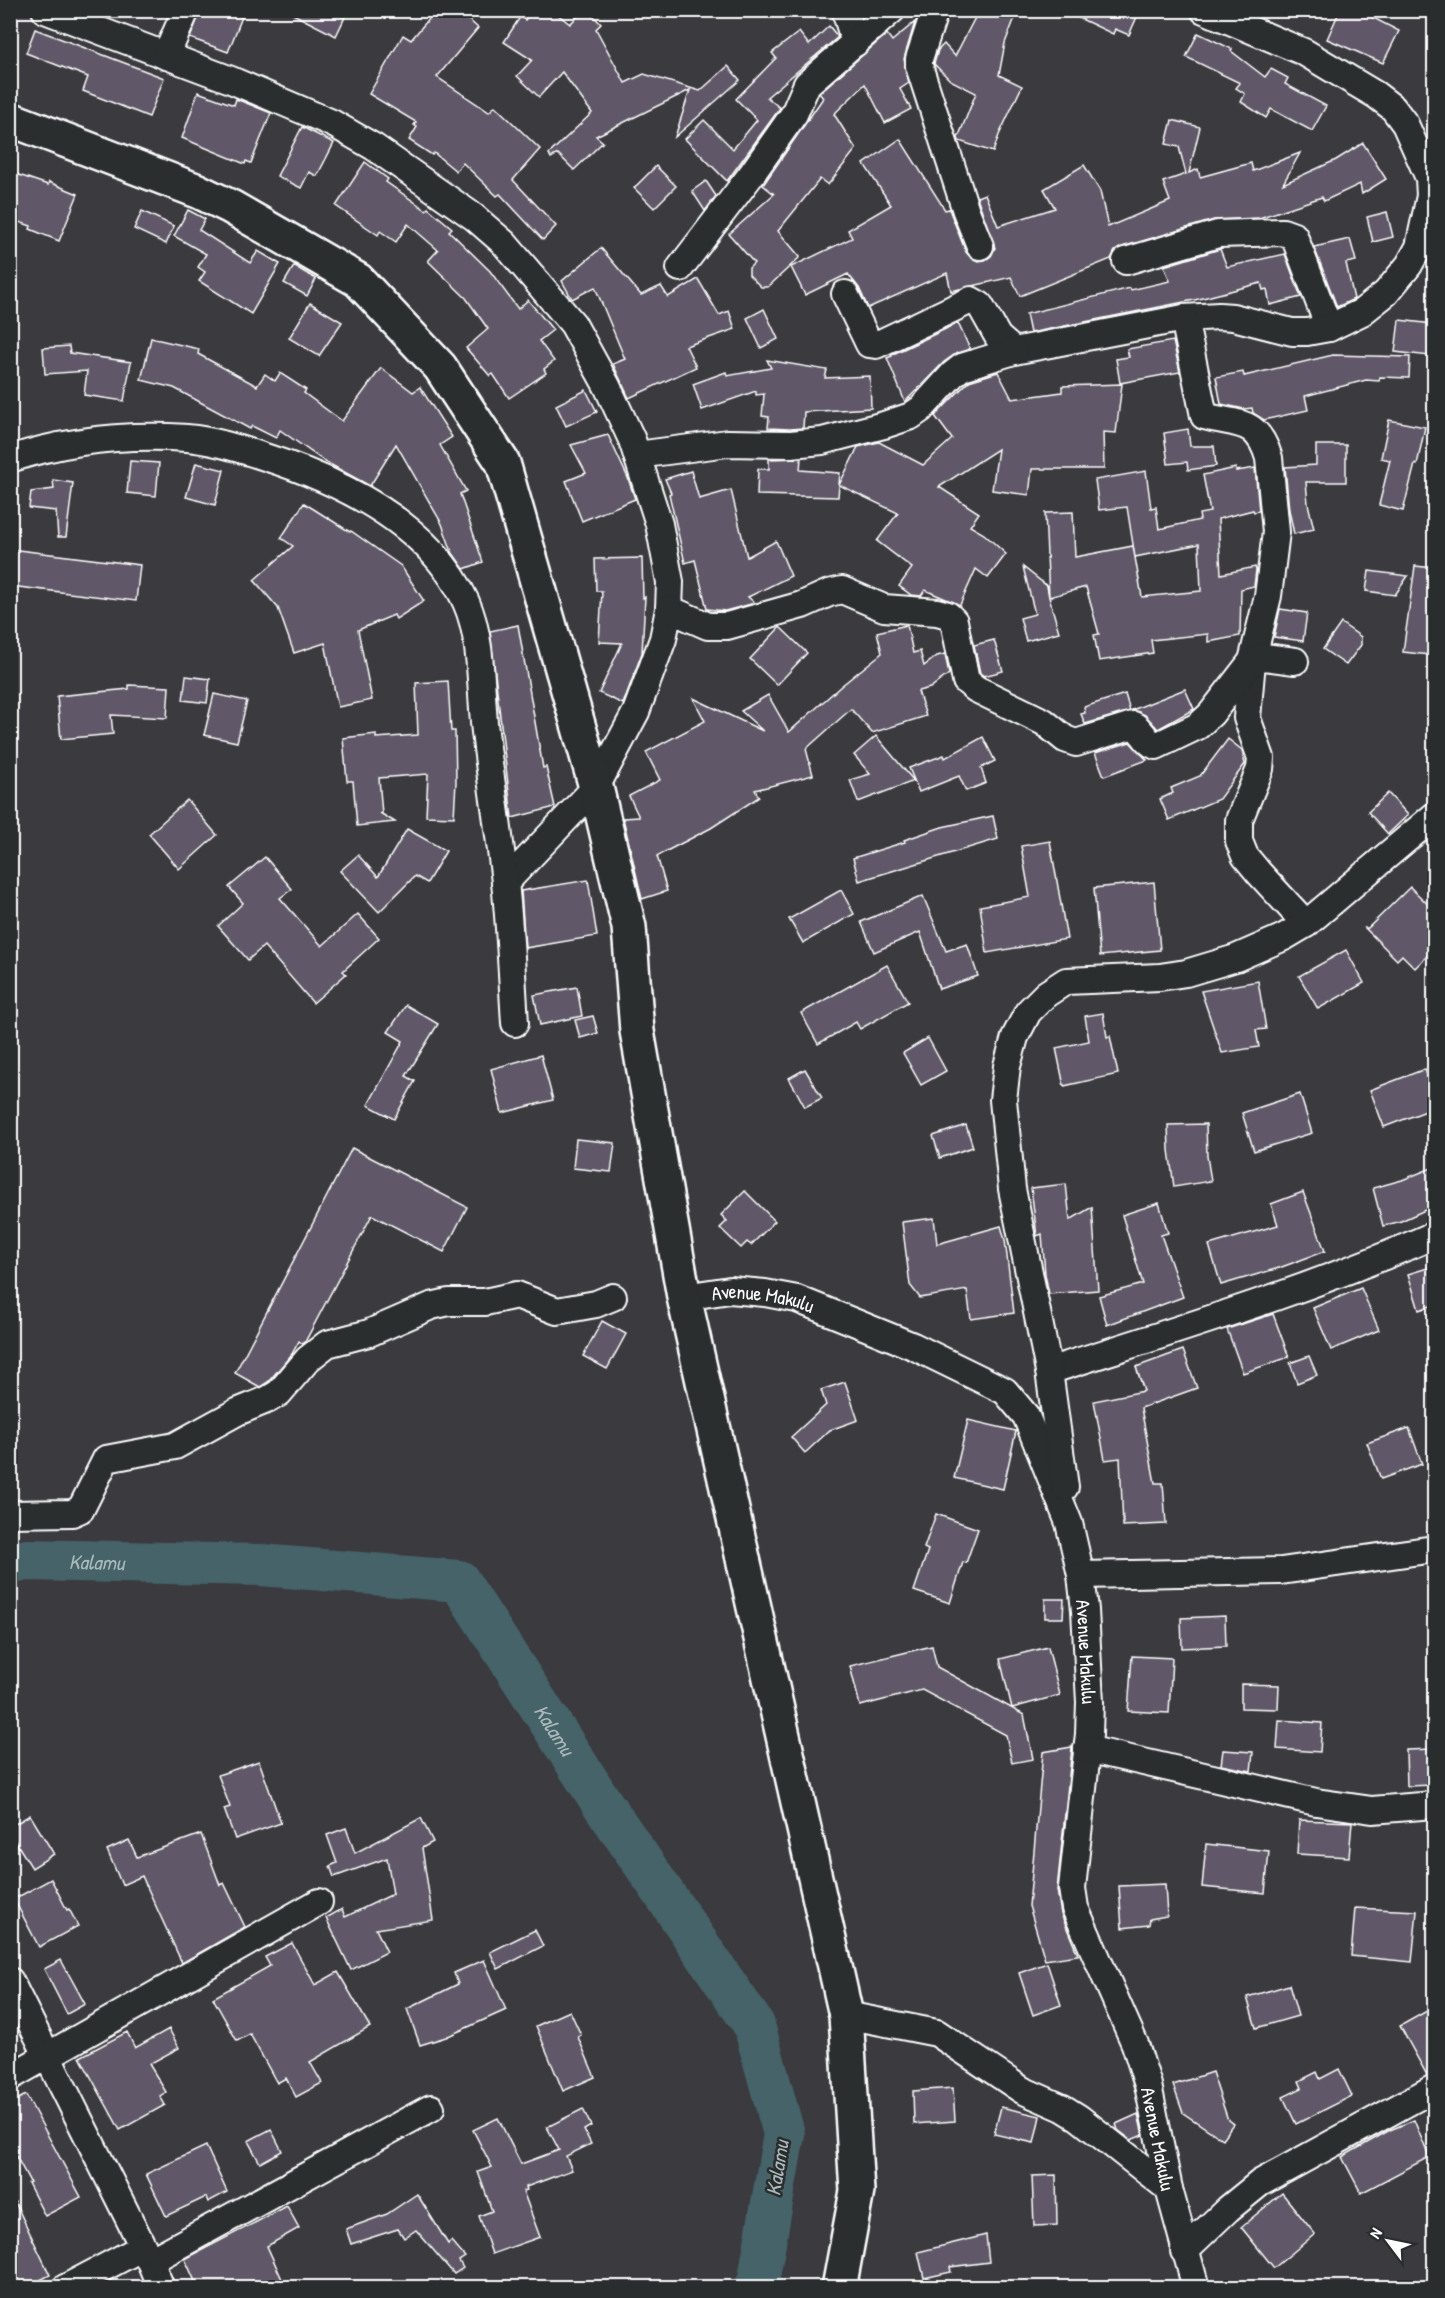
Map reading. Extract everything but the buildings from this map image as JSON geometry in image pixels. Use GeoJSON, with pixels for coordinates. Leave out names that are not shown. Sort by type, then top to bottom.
{"type":"FeatureCollection","features":[{"type":"Feature","properties":{"kind":"main road"},"geometry":{"type":"LineString","coordinates":[[10,119],[198,191],[231,207],[358,280],[440,366],[503,462],[596,788],[629,927],[637,1031],[684,1297],[846,2015],[857,2191],[839,2288]]}},
{"type":"Feature","properties":{"kind":"street"},"geometry":{"type":"LineString","coordinates":[[45,10],[231,80],[332,123],[374,147],[474,217],[504,243],[573,324],[608,386],[637,455],[659,524],[670,582],[669,609],[663,639],[636,712],[596,788],[505,883]]}},
{"type":"Feature","properties":{"kind":"street"},"geometry":{"type":"LineString","coordinates":[[166,56],[186,10]]}},
{"type":"Feature","properties":{"kind":"street"},"geometry":{"type":"LineString","coordinates":[[845,10],[855,43]]}},
{"type":"Feature","properties":{"kind":"street"},"geometry":{"type":"LineString","coordinates":[[680,268],[794,114],[807,84],[892,10]]}},
{"type":"Feature","properties":{"kind":"street"},"geometry":{"type":"LineString","coordinates":[[935,10],[919,59],[919,66],[966,211],[980,246]]}},
{"type":"Feature","properties":{"kind":"street"},"geometry":{"type":"LineString","coordinates":[[637,455],[728,443],[807,443],[884,425],[911,416],[921,410],[962,367],[1014,351],[1184,318],[1233,317],[1292,332],[1307,332],[1329,328],[1362,312],[1386,293],[1409,265],[1419,248],[1430,196],[1428,178],[1405,124],[1393,108],[1376,95],[1304,52],[1204,10]]}},
{"type":"Feature","properties":{"kind":"street"},"geometry":{"type":"LineString","coordinates":[[1126,261],[1218,234],[1290,233],[1294,236],[1329,328]]}},
{"type":"Feature","properties":{"kind":"street"},"geometry":{"type":"LineString","coordinates":[[845,294],[868,344],[876,345],[971,300],[980,305],[998,337],[1014,351]]}},
{"type":"Feature","properties":{"kind":"street"},"geometry":{"type":"LineString","coordinates":[[1184,318],[1204,416],[1253,428],[1269,458],[1276,532],[1268,596],[1252,661],[1247,718],[1261,758],[1260,769],[1239,820],[1239,841],[1245,856],[1258,873],[1306,924]]}},
{"type":"Feature","properties":{"kind":"street"},"geometry":{"type":"LineString","coordinates":[[10,459],[79,442],[136,436],[190,438],[244,450],[294,466],[336,483],[383,511],[418,538],[446,568],[466,602],[475,629],[485,730],[505,883],[515,1023]]}},
{"type":"Feature","properties":{"kind":"street"},"geometry":{"type":"LineString","coordinates":[[669,609],[708,626],[727,626],[802,605],[842,590],[884,608],[948,615],[954,621],[966,681],[976,689],[1044,722],[1065,739],[1076,743],[1132,725],[1139,728],[1150,743],[1156,746],[1198,726],[1252,661],[1264,657],[1295,661]]}},
{"type":"Feature","properties":{"kind":"street"},"geometry":{"type":"LineString","coordinates":[[1069,1523],[1049,1371],[1012,1189],[1003,1100],[1006,1066],[1015,1037],[1028,1012],[1046,994],[1066,981],[1160,977],[1186,973],[1236,958],[1284,937],[1306,924],[1434,816]]}},
{"type":"Feature","properties":{"kind":"street"},"geometry":{"type":"LineString","coordinates":[[1049,1371],[1320,1281],[1390,1255],[1434,1235]]}},
{"type":"Feature","properties":{"kind":"street","name":"Avenue Makulu"},"geometry":{"type":"LineString","coordinates":[[684,1297],[730,1290],[797,1299],[913,1346],[1005,1391],[1026,1416],[1069,1523],[1082,1575],[1090,1702],[1072,1888],[1075,1908],[1135,2044],[1148,2085],[1168,2189],[1196,2288]]}},
{"type":"Feature","properties":{"kind":"street"},"geometry":{"type":"LineString","coordinates":[[10,1514],[72,1513],[81,1509],[106,1460],[175,1446],[237,1412],[269,1399],[279,1392],[308,1359],[327,1344],[369,1333],[414,1311],[449,1302],[485,1302],[517,1295],[557,1311],[596,1304],[613,1297]]}},
{"type":"Feature","properties":{"kind":"street"},"geometry":{"type":"LineString","coordinates":[[1082,1575],[1281,1571],[1434,1549]]}},
{"type":"Feature","properties":{"kind":"street"},"geometry":{"type":"LineString","coordinates":[[1087,1749],[1316,1802],[1372,1810],[1434,1805]]}},
{"type":"Feature","properties":{"kind":"street"},"geometry":{"type":"LineString","coordinates":[[10,2077],[319,1902]]}},
{"type":"Feature","properties":{"kind":"street"},"geometry":{"type":"LineString","coordinates":[[10,1981],[161,2288]]}},
{"type":"Feature","properties":{"kind":"street"},"geometry":{"type":"LineString","coordinates":[[846,2015],[937,2033],[1022,2090],[1063,2108],[1079,2118],[1168,2189]]}},
{"type":"Feature","properties":{"kind":"street"},"geometry":{"type":"LineString","coordinates":[[1184,2251],[1228,2209],[1260,2183],[1434,2088]]}},
{"type":"Feature","properties":{"kind":"street"},"geometry":{"type":"LineString","coordinates":[[65,2288],[146,2254],[431,2108]]}},
{"type":"Feature","properties":{"kind":"waterway","name":"Kalamu"},"geometry":{"type":"LineString","coordinates":[[10,1564],[26,1560],[261,1565],[459,1581],[602,1803],[754,2025],[784,2134],[758,2283],[755,2288]]}}]}
